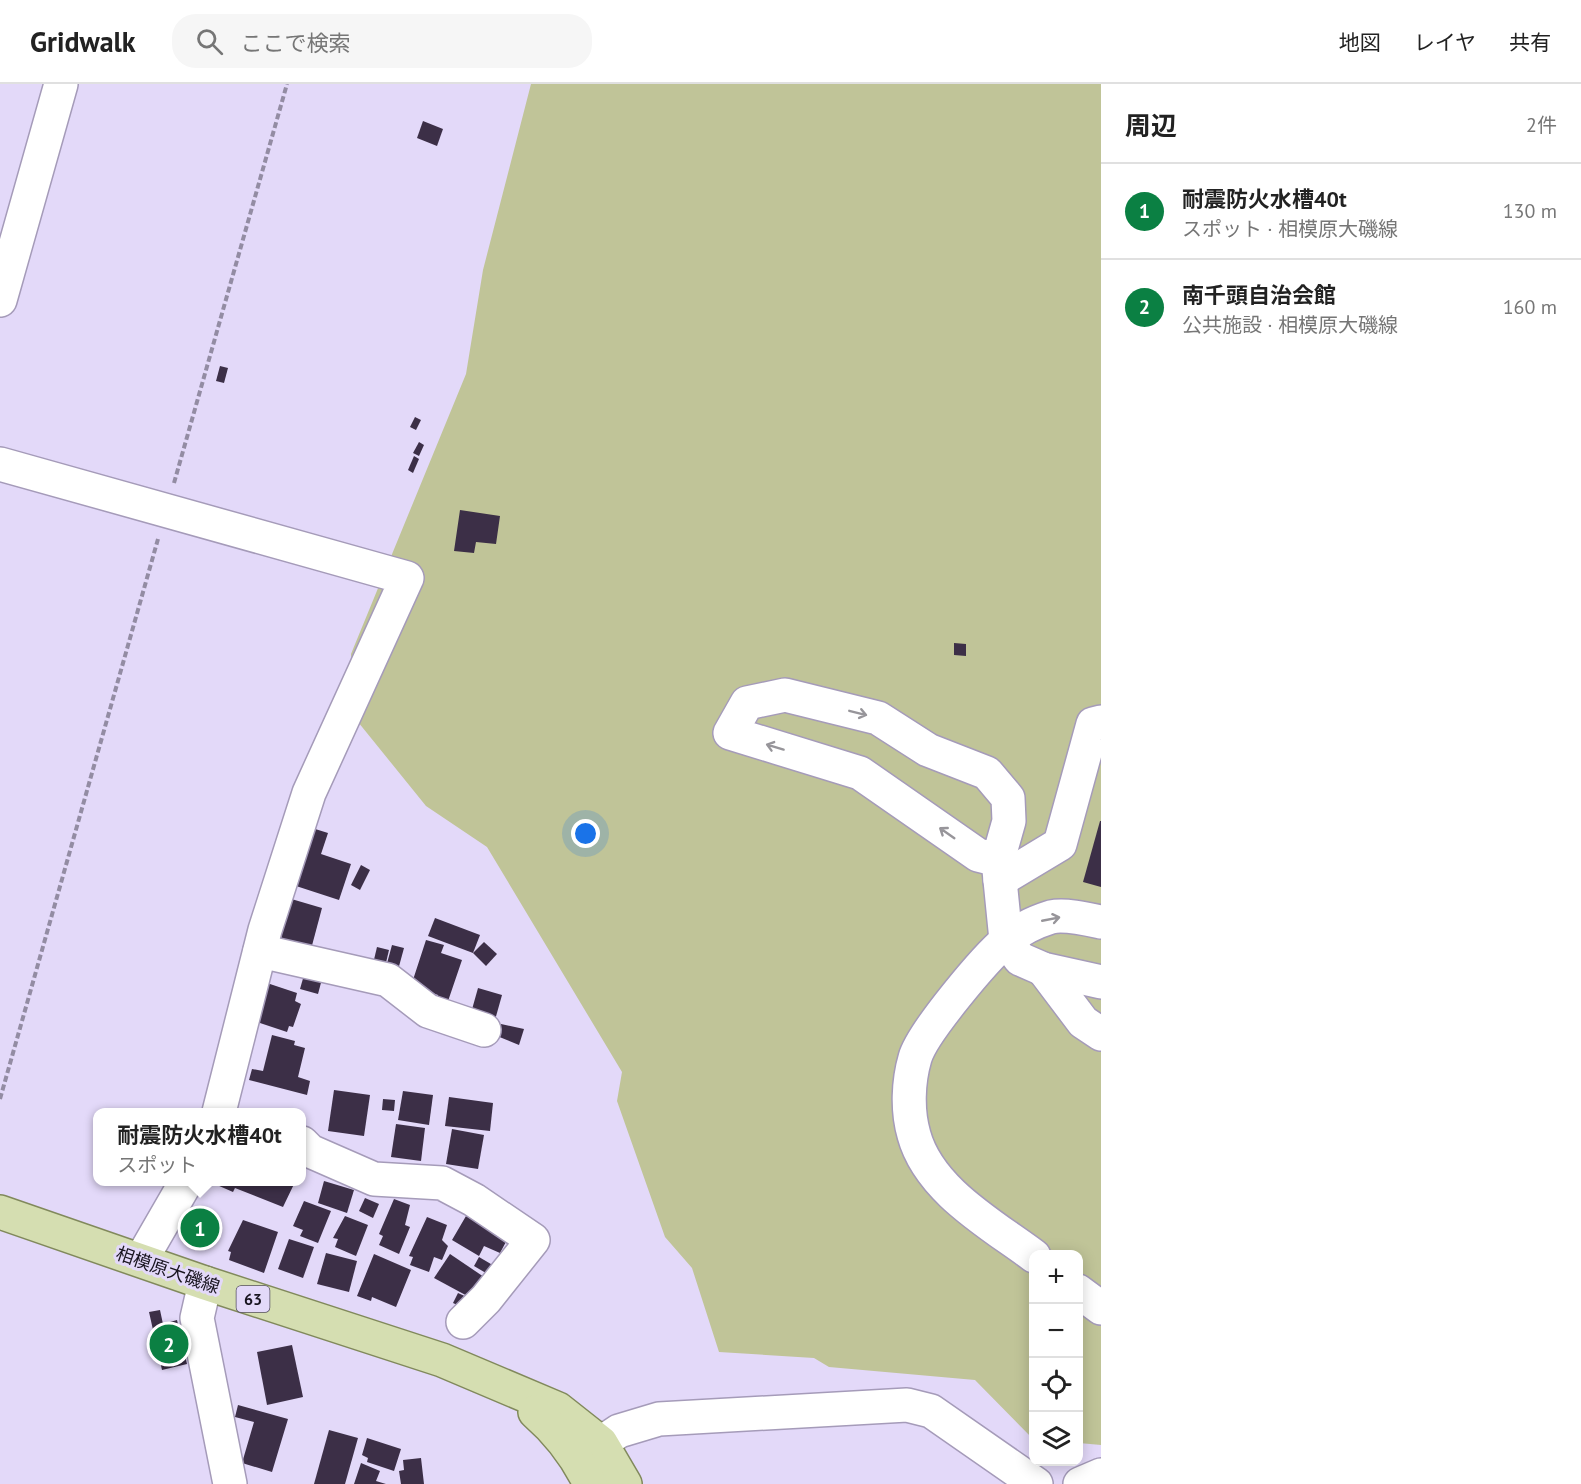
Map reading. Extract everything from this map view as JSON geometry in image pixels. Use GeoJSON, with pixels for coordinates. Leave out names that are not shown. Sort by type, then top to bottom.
{"type":"FeatureCollection","features":[{"type":"Feature","properties":{"kind":"main road","name":"相模原大磯線"},"geometry":{"type":"LineString","coordinates":[[0,1212],[205,1283],[442,1360],[558,1409],[601,1443],[625,1484]]}},
{"type":"Feature","properties":{"kind":"main road","name":"相模原大磯線"},"geometry":{"type":"LineString","coordinates":[[506,1388],[549,1425],[581,1465],[590,1484]]}},
{"type":"Feature","properties":{"kind":"street"},"geometry":{"type":"LineString","coordinates":[[0,300],[61,84]]}},
{"type":"Feature","properties":{"kind":"street"},"geometry":{"type":"LineString","coordinates":[[0,464],[407,578],[309,794],[260,951],[226,1108]]}},
{"type":"Feature","properties":{"kind":"street"},"geometry":{"type":"LineString","coordinates":[[999,870],[860,773],[730,733],[747,703],[785,695],[878,718],[928,750],[987,773],[1008,798],[1009,821],[999,870],[1006,940],[1020,959],[1043,969],[1101,982]]}},
{"type":"Feature","properties":{"kind":"street"},"geometry":{"type":"LineString","coordinates":[[999,870],[1060,844],[1094,724],[1101,722]]}},
{"type":"Feature","properties":{"kind":"street"},"geometry":{"type":"LineString","coordinates":[[1029,1252],[959,1200],[929,1166],[914,1135],[909,1091],[915,1056],[939,1018],[1006,940],[1028,926],[1054,916],[1101,922]]}},
{"type":"Feature","properties":{"kind":"street"},"geometry":{"type":"LineString","coordinates":[[260,951],[388,980],[428,1011],[472,1030]]}},
{"type":"Feature","properties":{"kind":"street"},"geometry":{"type":"LineString","coordinates":[[1043,969],[1083,1022],[1101,1034]]}},
{"type":"Feature","properties":{"kind":"street"},"geometry":{"type":"LineString","coordinates":[[306,1147],[310,1151],[374,1179],[442,1184],[474,1200],[533,1240],[486,1299],[463,1322]]}},
{"type":"Feature","properties":{"kind":"street"},"geometry":{"type":"LineString","coordinates":[[141,1260],[184,1186]]}},
{"type":"Feature","properties":{"kind":"street"},"geometry":{"type":"LineString","coordinates":[[205,1283],[197,1318],[230,1484]]}},
{"type":"Feature","properties":{"kind":"street"},"geometry":{"type":"LineString","coordinates":[[1083,1294],[1101,1308]]}},
{"type":"Feature","properties":{"kind":"street"},"geometry":{"type":"LineString","coordinates":[[601,1443],[619,1431],[659,1419],[907,1405],[931,1411],[1036,1484]]}},
{"type":"Feature","properties":{"kind":"street"},"geometry":{"type":"LineString","coordinates":[[1080,1484],[1101,1475]]}},
{"type":"Feature","properties":{"kind":"path"},"geometry":{"type":"LineString","coordinates":[[0,1099],[287,84]]}},
{"type":"Feature","properties":{"kind":"green space"},"geometry":{"type":"Polygon","coordinates":[[[531,84],[1101,84],[1101,1445],[1083,1443],[1083,1250],[1029,1250],[1029,1435],[975,1380],[829,1367],[814,1358],[719,1352],[692,1268],[665,1237],[617,1101],[622,1072],[487,847],[426,806],[354,717],[351,654],[466,374],[483,270],[531,84]]]}},
{"type":"Feature","properties":{"kind":"building"},"geometry":{"type":"Polygon","coordinates":[[[423,121],[443,129],[437,146],[417,138],[423,121]]]}},
{"type":"Feature","properties":{"kind":"building"},"geometry":{"type":"Polygon","coordinates":[[[220,366],[228,368],[224,383],[216,381],[220,366]]]}},
{"type":"Feature","properties":{"kind":"building"},"geometry":{"type":"Polygon","coordinates":[[[415,417],[421,420],[416,430],[410,427],[415,417]]]}},
{"type":"Feature","properties":{"kind":"building"},"geometry":{"type":"Polygon","coordinates":[[[419,442],[424,445],[419,456],[413,453],[419,442]]]}},
{"type":"Feature","properties":{"kind":"building"},"geometry":{"type":"Polygon","coordinates":[[[414,456],[419,459],[413,473],[408,470],[414,456]]]}},
{"type":"Feature","properties":{"kind":"building"},"geometry":{"type":"Polygon","coordinates":[[[460,510],[500,516],[496,544],[476,542],[474,553],[454,551],[460,510]]]}},
{"type":"Feature","properties":{"kind":"building"},"geometry":{"type":"Polygon","coordinates":[[[954,643],[966,644],[966,656],[954,655],[954,643]]]}},
{"type":"Feature","properties":{"kind":"building"},"geometry":{"type":"Polygon","coordinates":[[[1101,821],[1101,887],[1083,882],[1101,821]]]}},
{"type":"Feature","properties":{"kind":"building"},"geometry":{"type":"Polygon","coordinates":[[[312,828],[328,833],[321,854],[351,864],[339,900],[293,885],[312,828]]]}},
{"type":"Feature","properties":{"kind":"building"},"geometry":{"type":"Polygon","coordinates":[[[361,865],[370,870],[360,890],[351,885],[361,865]]]}},
{"type":"Feature","properties":{"kind":"building"},"geometry":{"type":"Polygon","coordinates":[[[288,898],[322,908],[310,953],[276,939],[288,898]]]}},
{"type":"Feature","properties":{"kind":"building"},"geometry":{"type":"Polygon","coordinates":[[[435,918],[480,935],[473,953],[428,936],[435,918]]]}},
{"type":"Feature","properties":{"kind":"building"},"geometry":{"type":"Polygon","coordinates":[[[426,940],[444,945],[441,953],[462,960],[446,1007],[435,1004],[438,995],[411,986],[426,940]]]}},
{"type":"Feature","properties":{"kind":"building"},"geometry":{"type":"Polygon","coordinates":[[[484,942],[497,954],[486,966],[473,953],[484,942]]]}},
{"type":"Feature","properties":{"kind":"building"},"geometry":{"type":"Polygon","coordinates":[[[392,945],[404,948],[398,970],[386,967],[392,945]]]}},
{"type":"Feature","properties":{"kind":"building"},"geometry":{"type":"Polygon","coordinates":[[[377,947],[389,950],[384,971],[372,968],[377,947]]]}},
{"type":"Feature","properties":{"kind":"building"},"geometry":{"type":"Polygon","coordinates":[[[304,975],[322,979],[318,994],[300,989],[304,975]]]}},
{"type":"Feature","properties":{"kind":"building"},"geometry":{"type":"Polygon","coordinates":[[[264,982],[297,993],[295,1001],[301,1004],[293,1027],[289,1026],[287,1032],[251,1020],[264,982]]]}},
{"type":"Feature","properties":{"kind":"building"},"geometry":{"type":"Polygon","coordinates":[[[478,988],[502,995],[495,1020],[471,1013],[478,988]]]}},
{"type":"Feature","properties":{"kind":"building"},"geometry":{"type":"Polygon","coordinates":[[[501,1024],[524,1029],[519,1045],[497,1036],[501,1024]]]}},
{"type":"Feature","properties":{"kind":"building"},"geometry":{"type":"Polygon","coordinates":[[[272,1035],[295,1041],[294,1045],[305,1048],[298,1077],[310,1081],[307,1095],[249,1080],[252,1069],[263,1071],[272,1035]]]}},
{"type":"Feature","properties":{"kind":"building"},"geometry":{"type":"Polygon","coordinates":[[[334,1090],[370,1095],[364,1136],[328,1131],[334,1090]]]}},
{"type":"Feature","properties":{"kind":"building"},"geometry":{"type":"Polygon","coordinates":[[[403,1091],[433,1095],[429,1125],[398,1120],[403,1091]]]}},
{"type":"Feature","properties":{"kind":"building"},"geometry":{"type":"Polygon","coordinates":[[[449,1097],[493,1103],[490,1131],[445,1126],[449,1097]]]}},
{"type":"Feature","properties":{"kind":"building"},"geometry":{"type":"Polygon","coordinates":[[[383,1099],[395,1100],[394,1111],[382,1110],[383,1099]]]}},
{"type":"Feature","properties":{"kind":"building"},"geometry":{"type":"Polygon","coordinates":[[[396,1124],[425,1128],[421,1161],[391,1157],[396,1124]]]}},
{"type":"Feature","properties":{"kind":"building"},"geometry":{"type":"Polygon","coordinates":[[[452,1129],[484,1135],[478,1169],[446,1164],[452,1129]]]}},
{"type":"Feature","properties":{"kind":"building"},"geometry":{"type":"Polygon","coordinates":[[[324,1181],[354,1190],[347,1213],[318,1203],[324,1181]]]}},
{"type":"Feature","properties":{"kind":"building"},"geometry":{"type":"Polygon","coordinates":[[[219,1186],[293,1186],[283,1207],[235,1188],[233,1192],[219,1186]]]}},
{"type":"Feature","properties":{"kind":"building"},"geometry":{"type":"Polygon","coordinates":[[[365,1198],[379,1204],[373,1218],[359,1211],[365,1198]]]}},
{"type":"Feature","properties":{"kind":"building"},"geometry":{"type":"Polygon","coordinates":[[[394,1199],[410,1205],[405,1225],[410,1227],[399,1254],[379,1245],[383,1236],[379,1234],[394,1199]]]}},
{"type":"Feature","properties":{"kind":"building"},"geometry":{"type":"Polygon","coordinates":[[[304,1201],[331,1211],[318,1243],[300,1236],[303,1230],[293,1226],[304,1201]]]}},
{"type":"Feature","properties":{"kind":"building"},"geometry":{"type":"Polygon","coordinates":[[[345,1216],[368,1225],[356,1256],[335,1247],[338,1239],[333,1238],[345,1216]]]}},
{"type":"Feature","properties":{"kind":"building"},"geometry":{"type":"Polygon","coordinates":[[[466,1216],[507,1240],[500,1253],[484,1246],[479,1256],[452,1240],[466,1216]]]}},
{"type":"Feature","properties":{"kind":"building"},"geometry":{"type":"Polygon","coordinates":[[[186,1217],[217,1230],[213,1238],[182,1225],[186,1217]]]}},
{"type":"Feature","properties":{"kind":"building"},"geometry":{"type":"Polygon","coordinates":[[[427,1217],[447,1225],[442,1240],[448,1246],[442,1260],[434,1257],[429,1272],[410,1265],[413,1257],[409,1256],[427,1217]]]}},
{"type":"Feature","properties":{"kind":"building"},"geometry":{"type":"Polygon","coordinates":[[[243,1220],[278,1232],[264,1273],[229,1260],[231,1252],[228,1251],[243,1220]]]}},
{"type":"Feature","properties":{"kind":"building"},"geometry":{"type":"Polygon","coordinates":[[[289,1239],[314,1247],[303,1278],[278,1269],[289,1239]]]}},
{"type":"Feature","properties":{"kind":"building"},"geometry":{"type":"Polygon","coordinates":[[[326,1253],[357,1261],[349,1292],[317,1284],[326,1253]]]}},
{"type":"Feature","properties":{"kind":"building"},"geometry":{"type":"Polygon","coordinates":[[[374,1254],[411,1270],[396,1307],[372,1297],[371,1301],[357,1296],[374,1254]]]}},
{"type":"Feature","properties":{"kind":"building"},"geometry":{"type":"Polygon","coordinates":[[[450,1254],[484,1277],[471,1298],[434,1278],[450,1254]]]}},
{"type":"Feature","properties":{"kind":"building"},"geometry":{"type":"Polygon","coordinates":[[[479,1257],[496,1267],[491,1276],[474,1266],[479,1257]]]}},
{"type":"Feature","properties":{"kind":"building"},"geometry":{"type":"Polygon","coordinates":[[[458,1293],[469,1298],[464,1308],[453,1303],[458,1293]]]}},
{"type":"Feature","properties":{"kind":"building"},"geometry":{"type":"Polygon","coordinates":[[[160,1310],[163,1324],[177,1320],[187,1364],[162,1370],[149,1312],[160,1310]]]}},
{"type":"Feature","properties":{"kind":"building"},"geometry":{"type":"Polygon","coordinates":[[[292,1345],[303,1397],[267,1405],[257,1352],[292,1345]]]}},
{"type":"Feature","properties":{"kind":"building"},"geometry":{"type":"Polygon","coordinates":[[[238,1405],[288,1419],[272,1472],[242,1463],[254,1422],[235,1417],[238,1405]]]}},
{"type":"Feature","properties":{"kind":"building"},"geometry":{"type":"Polygon","coordinates":[[[329,1430],[358,1438],[345,1484],[314,1484],[329,1430]]]}},
{"type":"Feature","properties":{"kind":"building"},"geometry":{"type":"Polygon","coordinates":[[[367,1438],[401,1449],[394,1471],[367,1462],[368,1458],[362,1455],[367,1438]]]}},
{"type":"Feature","properties":{"kind":"building"},"geometry":{"type":"Polygon","coordinates":[[[421,1458],[424,1484],[401,1484],[399,1471],[404,1470],[403,1460],[421,1458]]]}},
{"type":"Feature","properties":{"kind":"building"},"geometry":{"type":"Polygon","coordinates":[[[361,1463],[380,1471],[376,1481],[386,1484],[354,1484],[361,1463]]]}},
{"type":"Feature","properties":{"kind":"place","name":"耐震防火水槽40t"},"geometry":{"type":"Point","coordinates":[200,1228]}},
{"type":"Feature","properties":{"kind":"place","name":"南千頭自治会館"},"geometry":{"type":"Point","coordinates":[169,1344]}}]}
